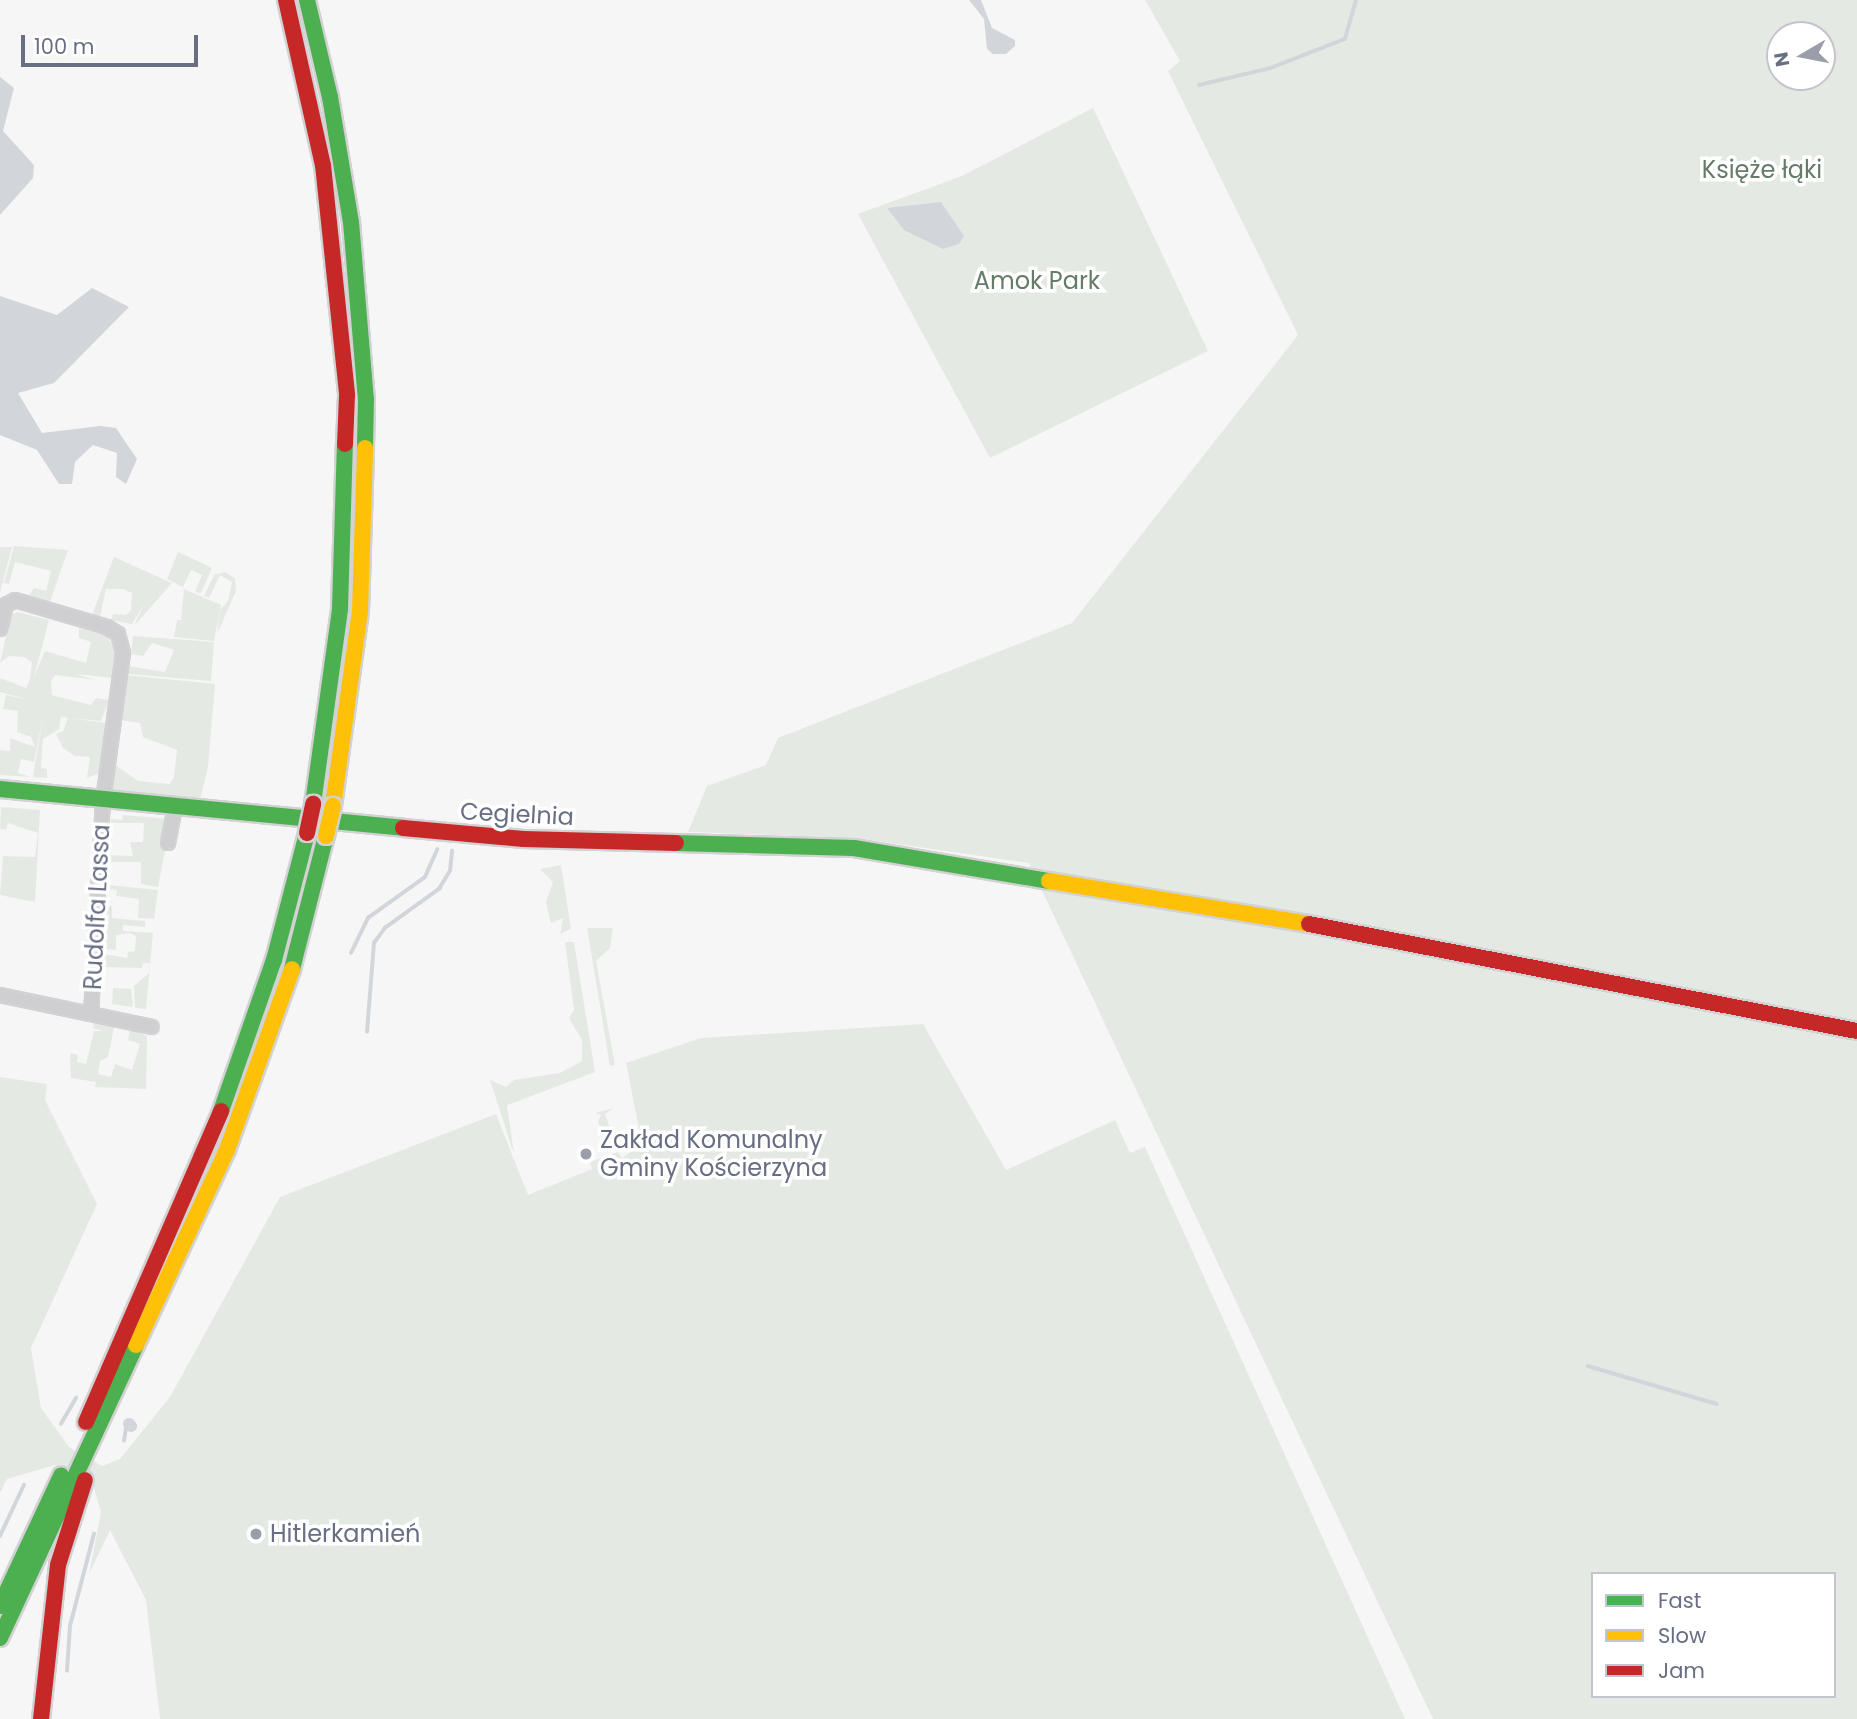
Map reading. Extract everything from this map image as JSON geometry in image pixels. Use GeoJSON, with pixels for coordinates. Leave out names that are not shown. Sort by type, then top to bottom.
{"type":"FeatureCollection","features":[{"type":"Feature","properties":{"kind":"main road"},"geometry":{"type":"LineString","coordinates":[[0,1606],[92,1409],[223,1105],[274,960],[313,804],[340,609],[346,395],[339,287],[323,165],[286,0]]}},
{"type":"Feature","properties":{"kind":"main road"},"geometry":{"type":"LineString","coordinates":[[0,1638],[206,1197],[253,1083],[291,974],[332,806],[360,611],[368,468],[366,387],[359,284],[342,161],[307,0]]}},
{"type":"Feature","properties":{"kind":"main road","name":"Cegielnia"},"geometry":{"type":"LineString","coordinates":[[0,789],[523,838],[854,848],[1362,933],[1857,1031]]}},
{"type":"Feature","properties":{"kind":"main road"},"geometry":{"type":"LineString","coordinates":[[41,1719],[58,1565],[69,1521],[91,1466],[94,1433]]}},
{"type":"Feature","properties":{"kind":"street","name":"Rudolfa Lassa"},"geometry":{"type":"LineString","coordinates":[[0,629],[6,605],[15,600],[107,627],[118,635],[123,653],[103,800],[91,1014]]}},
{"type":"Feature","properties":{"kind":"street"},"geometry":{"type":"LineString","coordinates":[[168,843],[175,807]]}},
{"type":"Feature","properties":{"kind":"street","name":"Rudolfa Lassa"},"geometry":{"type":"LineString","coordinates":[[0,996],[152,1027]]}},
{"type":"Feature","properties":{"kind":"green space","name":"Księże łąki"},"geometry":{"type":"Polygon","coordinates":[[[1145,0],[1857,0],[1857,1719],[1433,1719],[1029,863],[856,838],[688,832],[707,786],[766,765],[778,738],[1072,623],[1298,335],[1168,71],[1180,61],[1145,0]]]}},
{"type":"Feature","properties":{"kind":"green space","name":"Amok Park"},"geometry":{"type":"Polygon","coordinates":[[[1093,108],[1208,351],[990,458],[858,214],[962,176],[1093,108]]]}},
{"type":"Feature","properties":{"kind":"green space"},"geometry":{"type":"Polygon","coordinates":[[[14,546],[68,550],[50,602],[27,598],[34,588],[46,591],[51,571],[15,562],[9,584],[4,583],[14,546]]]}},
{"type":"Feature","properties":{"kind":"green space"},"geometry":{"type":"Polygon","coordinates":[[[0,547],[12,547],[0,593],[0,547]]]}},
{"type":"Feature","properties":{"kind":"green space"},"geometry":{"type":"Polygon","coordinates":[[[178,552],[212,568],[201,593],[195,592],[202,575],[191,570],[183,587],[167,579],[178,552]]]}},
{"type":"Feature","properties":{"kind":"green space"},"geometry":{"type":"Polygon","coordinates":[[[114,557],[172,583],[134,626],[144,604],[132,624],[111,620],[113,614],[126,615],[131,610],[132,593],[123,589],[106,589],[100,617],[92,615],[114,557]]]}},
{"type":"Feature","properties":{"kind":"green space"},"geometry":{"type":"Polygon","coordinates":[[[225,572],[235,578],[236,591],[217,634],[220,610],[228,601],[232,582],[220,575],[209,598],[204,596],[214,575],[225,572]]]}},
{"type":"Feature","properties":{"kind":"green space"},"geometry":{"type":"Polygon","coordinates":[[[184,589],[221,605],[214,641],[174,637],[177,620],[181,620],[184,589]]]}},
{"type":"Feature","properties":{"kind":"green space"},"geometry":{"type":"Polygon","coordinates":[[[17,612],[49,620],[34,677],[45,651],[86,663],[91,642],[79,638],[79,628],[107,635],[116,652],[113,678],[75,674],[97,680],[55,675],[51,681],[52,695],[91,705],[96,698],[109,700],[101,721],[61,717],[59,729],[43,739],[41,768],[47,769],[47,778],[33,777],[43,717],[34,762],[21,759],[18,773],[31,777],[0,775],[0,750],[10,751],[10,738],[35,747],[31,737],[17,732],[18,711],[3,709],[6,695],[30,700],[0,692],[0,678],[26,688],[30,679],[32,662],[24,657],[9,656],[0,663],[11,615],[17,612]]]}},
{"type":"Feature","properties":{"kind":"green space"},"geometry":{"type":"Polygon","coordinates":[[[133,636],[214,642],[211,681],[128,674],[129,666],[165,672],[174,650],[152,643],[143,656],[131,654],[133,636]]]}},
{"type":"Feature","properties":{"kind":"green space"},"geometry":{"type":"Polygon","coordinates":[[[126,675],[215,684],[208,767],[200,800],[110,791],[114,764],[138,781],[170,784],[174,777],[177,750],[143,737],[140,723],[120,720],[126,675]]]}},
{"type":"Feature","properties":{"kind":"green space"},"geometry":{"type":"Polygon","coordinates":[[[68,718],[108,723],[102,772],[87,778],[90,757],[75,756],[63,748],[56,734],[63,731],[68,718]]]}},
{"type":"Feature","properties":{"kind":"green space"},"geometry":{"type":"Polygon","coordinates":[[[1,807],[40,810],[35,902],[0,895],[3,856],[35,857],[38,833],[8,823],[6,830],[0,829],[1,807]]]}},
{"type":"Feature","properties":{"kind":"green space"},"geometry":{"type":"Polygon","coordinates":[[[123,815],[171,819],[158,887],[141,884],[141,862],[109,862],[109,855],[133,856],[130,842],[143,842],[144,823],[111,823],[111,819],[122,820],[123,815]]]}},
{"type":"Feature","properties":{"kind":"green space"},"geometry":{"type":"Polygon","coordinates":[[[561,865],[571,929],[560,934],[563,918],[551,923],[546,902],[553,882],[540,869],[561,865]]]}},
{"type":"Feature","properties":{"kind":"green space"},"geometry":{"type":"Polygon","coordinates":[[[108,885],[158,890],[154,919],[138,918],[139,899],[116,896],[117,890],[107,889],[108,885]]]}},
{"type":"Feature","properties":{"kind":"green space"},"geometry":{"type":"Polygon","coordinates":[[[106,906],[112,906],[112,918],[145,921],[145,927],[123,925],[123,931],[153,933],[146,1009],[135,1008],[134,986],[149,973],[150,963],[143,963],[142,968],[103,967],[103,954],[127,958],[128,952],[135,951],[136,936],[130,933],[116,935],[116,950],[103,949],[106,906]]]}},
{"type":"Feature","properties":{"kind":"green space"},"geometry":{"type":"Polygon","coordinates":[[[587,928],[613,928],[610,948],[596,961],[615,1065],[610,1066],[587,928]]]}},
{"type":"Feature","properties":{"kind":"green space"},"geometry":{"type":"Polygon","coordinates":[[[565,942],[574,942],[595,1072],[507,1105],[514,1154],[490,1080],[506,1087],[514,1080],[560,1073],[582,1061],[582,1040],[569,1018],[574,1010],[565,942]]]}},
{"type":"Feature","properties":{"kind":"green space"},"geometry":{"type":"Polygon","coordinates":[[[113,988],[131,989],[133,1007],[112,1004],[113,988]]]}},
{"type":"Feature","properties":{"kind":"green space"},"geometry":{"type":"Polygon","coordinates":[[[94,1019],[115,1023],[108,1057],[100,1061],[98,1074],[111,1077],[115,1064],[132,1070],[140,1044],[128,1040],[130,1029],[147,1036],[146,1089],[95,1087],[96,1082],[71,1078],[70,1053],[78,1055],[77,1062],[86,1064],[94,1031],[103,1031],[93,1028],[94,1019]]]}},
{"type":"Feature","properties":{"kind":"green space"},"geometry":{"type":"Polygon","coordinates":[[[923,1024],[1006,1170],[1115,1120],[1130,1153],[1145,1147],[1405,1719],[160,1719],[146,1600],[110,1530],[89,1574],[101,1513],[93,1484],[55,1465],[7,1479],[0,1493],[0,1077],[47,1084],[45,1100],[97,1204],[31,1348],[41,1408],[69,1447],[102,1466],[120,1459],[170,1397],[280,1197],[496,1114],[528,1195],[592,1169],[590,1162],[618,1152],[622,1158],[642,1144],[626,1063],[701,1038],[923,1024]]]}},
{"type":"Feature","properties":{"kind":"green space"},"geometry":{"type":"Polygon","coordinates":[[[614,1108],[605,1114],[618,1150],[610,1152],[598,1122],[601,1115],[595,1113],[614,1108]]]}},
{"type":"Feature","properties":{"kind":"shaded area"},"geometry":{"type":"Polygon","coordinates":[[[969,0],[981,0],[992,28],[1015,40],[1015,46],[1006,54],[993,54],[987,49],[984,19],[969,0]]]}},
{"type":"Feature","properties":{"kind":"shaded area"},"geometry":{"type":"Polygon","coordinates":[[[0,77],[14,88],[3,131],[34,165],[33,178],[0,215],[0,77]]]}},
{"type":"Feature","properties":{"kind":"shaded area"},"geometry":{"type":"Polygon","coordinates":[[[941,202],[964,236],[959,244],[943,249],[904,230],[887,208],[941,202]]]}},
{"type":"Feature","properties":{"kind":"shaded area"},"geometry":{"type":"Polygon","coordinates":[[[92,288],[129,307],[54,383],[18,393],[42,433],[100,426],[116,428],[137,459],[126,484],[116,477],[117,453],[93,445],[75,462],[72,484],[59,484],[37,450],[0,435],[0,296],[57,315],[92,288]]]}},
{"type":"Feature","properties":{"kind":"waterway"},"geometry":{"type":"LineString","coordinates":[[1199,85],[1271,68],[1345,39],[1356,0]]}},
{"type":"Feature","properties":{"kind":"waterway"},"geometry":{"type":"LineString","coordinates":[[351,953],[368,918],[425,877],[437,850]]}},
{"type":"Feature","properties":{"kind":"waterway"},"geometry":{"type":"LineString","coordinates":[[367,1032],[374,943],[385,928],[439,889],[450,871],[452,851]]}},
{"type":"Feature","properties":{"kind":"waterway"},"geometry":{"type":"LineString","coordinates":[[1588,1366],[1717,1404]]}},
{"type":"Feature","properties":{"kind":"waterway"},"geometry":{"type":"LineString","coordinates":[[61,1424],[76,1398]]}},
{"type":"Feature","properties":{"kind":"waterway"},"geometry":{"type":"LineString","coordinates":[[124,1441],[127,1423]]}},
{"type":"Feature","properties":{"kind":"waterway"},"geometry":{"type":"LineString","coordinates":[[0,1536],[24,1485]]}},
{"type":"Feature","properties":{"kind":"waterway"},"geometry":{"type":"LineString","coordinates":[[67,1671],[70,1626],[94,1534]]}},
{"type":"Feature","properties":{"kind":"traffic: fast"},"geometry":{"type":"LineString","coordinates":[[307,0],[330,97],[351,222],[366,399],[365,448]]}},
{"type":"Feature","properties":{"kind":"traffic: fast"},"geometry":{"type":"LineString","coordinates":[[313,804],[340,609],[345,444]]}},
{"type":"Feature","properties":{"kind":"traffic: fast"},"geometry":{"type":"LineString","coordinates":[[0,789],[403,828]]}},
{"type":"Feature","properties":{"kind":"traffic: fast"},"geometry":{"type":"LineString","coordinates":[[221,1111],[274,960],[307,833]]}},
{"type":"Feature","properties":{"kind":"traffic: fast"},"geometry":{"type":"LineString","coordinates":[[292,969],[326,836]]}},
{"type":"Feature","properties":{"kind":"traffic: fast"},"geometry":{"type":"LineString","coordinates":[[676,843],[854,848],[1049,881]]}},
{"type":"Feature","properties":{"kind":"traffic: fast"},"geometry":{"type":"LineString","coordinates":[[0,1638],[136,1345]]}},
{"type":"Feature","properties":{"kind":"traffic: fast"},"geometry":{"type":"LineString","coordinates":[[0,1606],[61,1476]]}},
{"type":"Feature","properties":{"kind":"traffic: slow"},"geometry":{"type":"LineString","coordinates":[[333,806],[360,611],[365,448]]}},
{"type":"Feature","properties":{"kind":"traffic: slow"},"geometry":{"type":"LineString","coordinates":[[326,836],[333,806]]}},
{"type":"Feature","properties":{"kind":"traffic: slow"},"geometry":{"type":"LineString","coordinates":[[1049,881],[1309,924]]}},
{"type":"Feature","properties":{"kind":"traffic: slow"},"geometry":{"type":"LineString","coordinates":[[136,1345],[227,1150],[292,969]]}},
{"type":"Feature","properties":{"kind":"traffic: jam"},"geometry":{"type":"LineString","coordinates":[[286,0],[323,165],[347,395],[345,444]]}},
{"type":"Feature","properties":{"kind":"traffic: jam"},"geometry":{"type":"LineString","coordinates":[[307,833],[313,804]]}},
{"type":"Feature","properties":{"kind":"traffic: jam"},"geometry":{"type":"LineString","coordinates":[[403,828],[523,839],[676,843]]}},
{"type":"Feature","properties":{"kind":"traffic: jam"},"geometry":{"type":"LineString","coordinates":[[1309,924],[1857,1031]]}},
{"type":"Feature","properties":{"kind":"traffic: jam"},"geometry":{"type":"LineString","coordinates":[[86,1422],[221,1111]]}},
{"type":"Feature","properties":{"kind":"traffic: jam"},"geometry":{"type":"LineString","coordinates":[[41,1719],[58,1565],[85,1480]]}},
{"type":"Feature","properties":{"kind":"place","name":"Zakład Komunalny Gminy Kościerzyna"},"geometry":{"type":"Point","coordinates":[586,1154]}},
{"type":"Feature","properties":{"kind":"place","name":"Hitlerkamień"},"geometry":{"type":"Point","coordinates":[256,1534]}}]}
